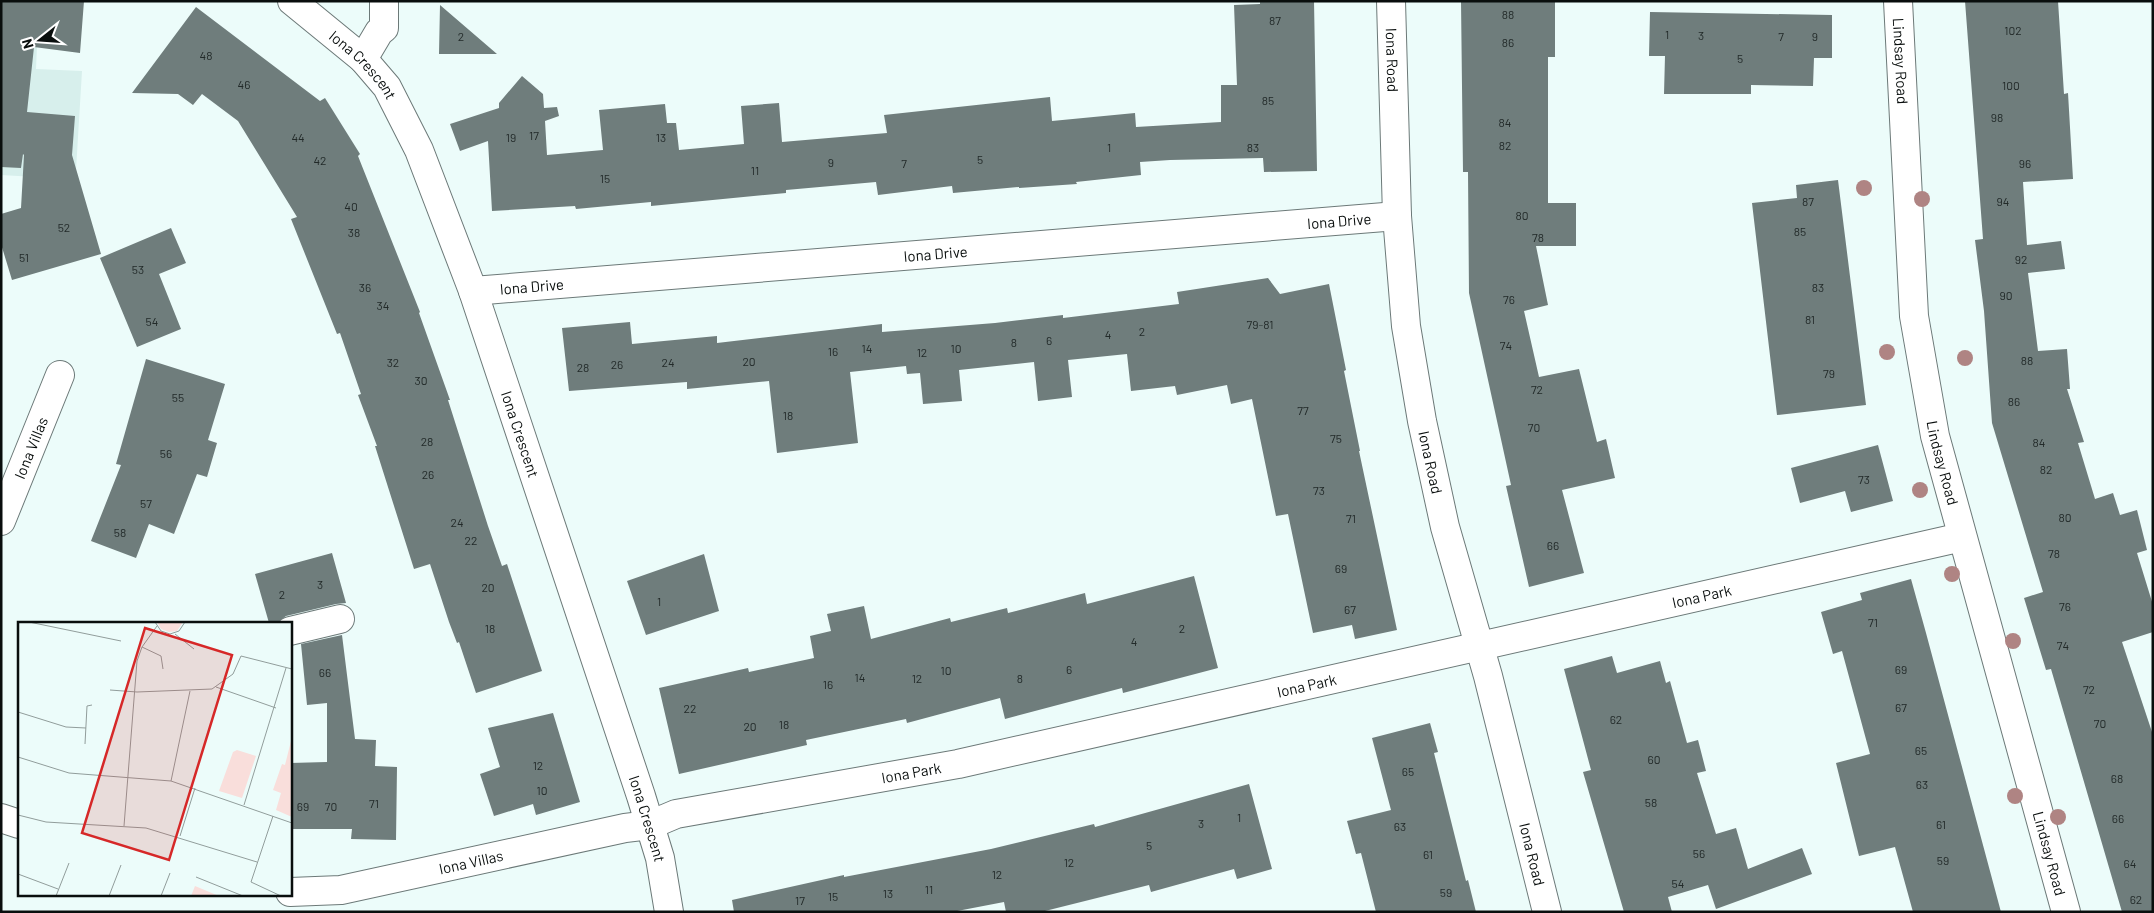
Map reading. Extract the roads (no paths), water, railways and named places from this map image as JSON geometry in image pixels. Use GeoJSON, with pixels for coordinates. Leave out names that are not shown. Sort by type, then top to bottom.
{"type":"FeatureCollection","features":[{"type":"Feature","properties":{"kind":"street","name":"Iona Crescent"},"geometry":{"type":"LineString","coordinates":[[292,1],[363,59],[387,88],[419,150],[473,291],[650,825],[660,858],[669,912]]}},
{"type":"Feature","properties":{"kind":"street"},"geometry":{"type":"LineString","coordinates":[[363,59],[379,32],[384,28],[384,1]]}},
{"type":"Feature","properties":{"kind":"street","name":"Iona Road"},"geometry":{"type":"LineString","coordinates":[[1391,1],[1398,216],[1406,326],[1422,421],[1445,527],[1535,857],[1547,912]]}},
{"type":"Feature","properties":{"kind":"street","name":"Lindsay Road"},"geometry":{"type":"LineString","coordinates":[[1898,1],[1914,316],[1935,436],[2066,912]]}},
{"type":"Feature","properties":{"kind":"street","name":"Iona Drive"},"geometry":{"type":"LineString","coordinates":[[473,291],[1398,216]]}},
{"type":"Feature","properties":{"kind":"street","name":"Iona Villas"},"geometry":{"type":"LineString","coordinates":[[1,521],[60,375]]}},
{"type":"Feature","properties":{"kind":"street","name":"Iona Park"},"geometry":{"type":"LineString","coordinates":[[650,825],[676,814],[958,764],[1962,537]]}},
{"type":"Feature","properties":{"kind":"street"},"geometry":{"type":"LineString","coordinates":[[291,631],[340,619]]}},
{"type":"Feature","properties":{"kind":"street"},"geometry":{"type":"LineString","coordinates":[[1,818],[18,824]]}},
{"type":"Feature","properties":{"kind":"street","name":"Iona Villas"},"geometry":{"type":"LineString","coordinates":[[291,892],[341,890],[625,828],[650,825]]}}]}
